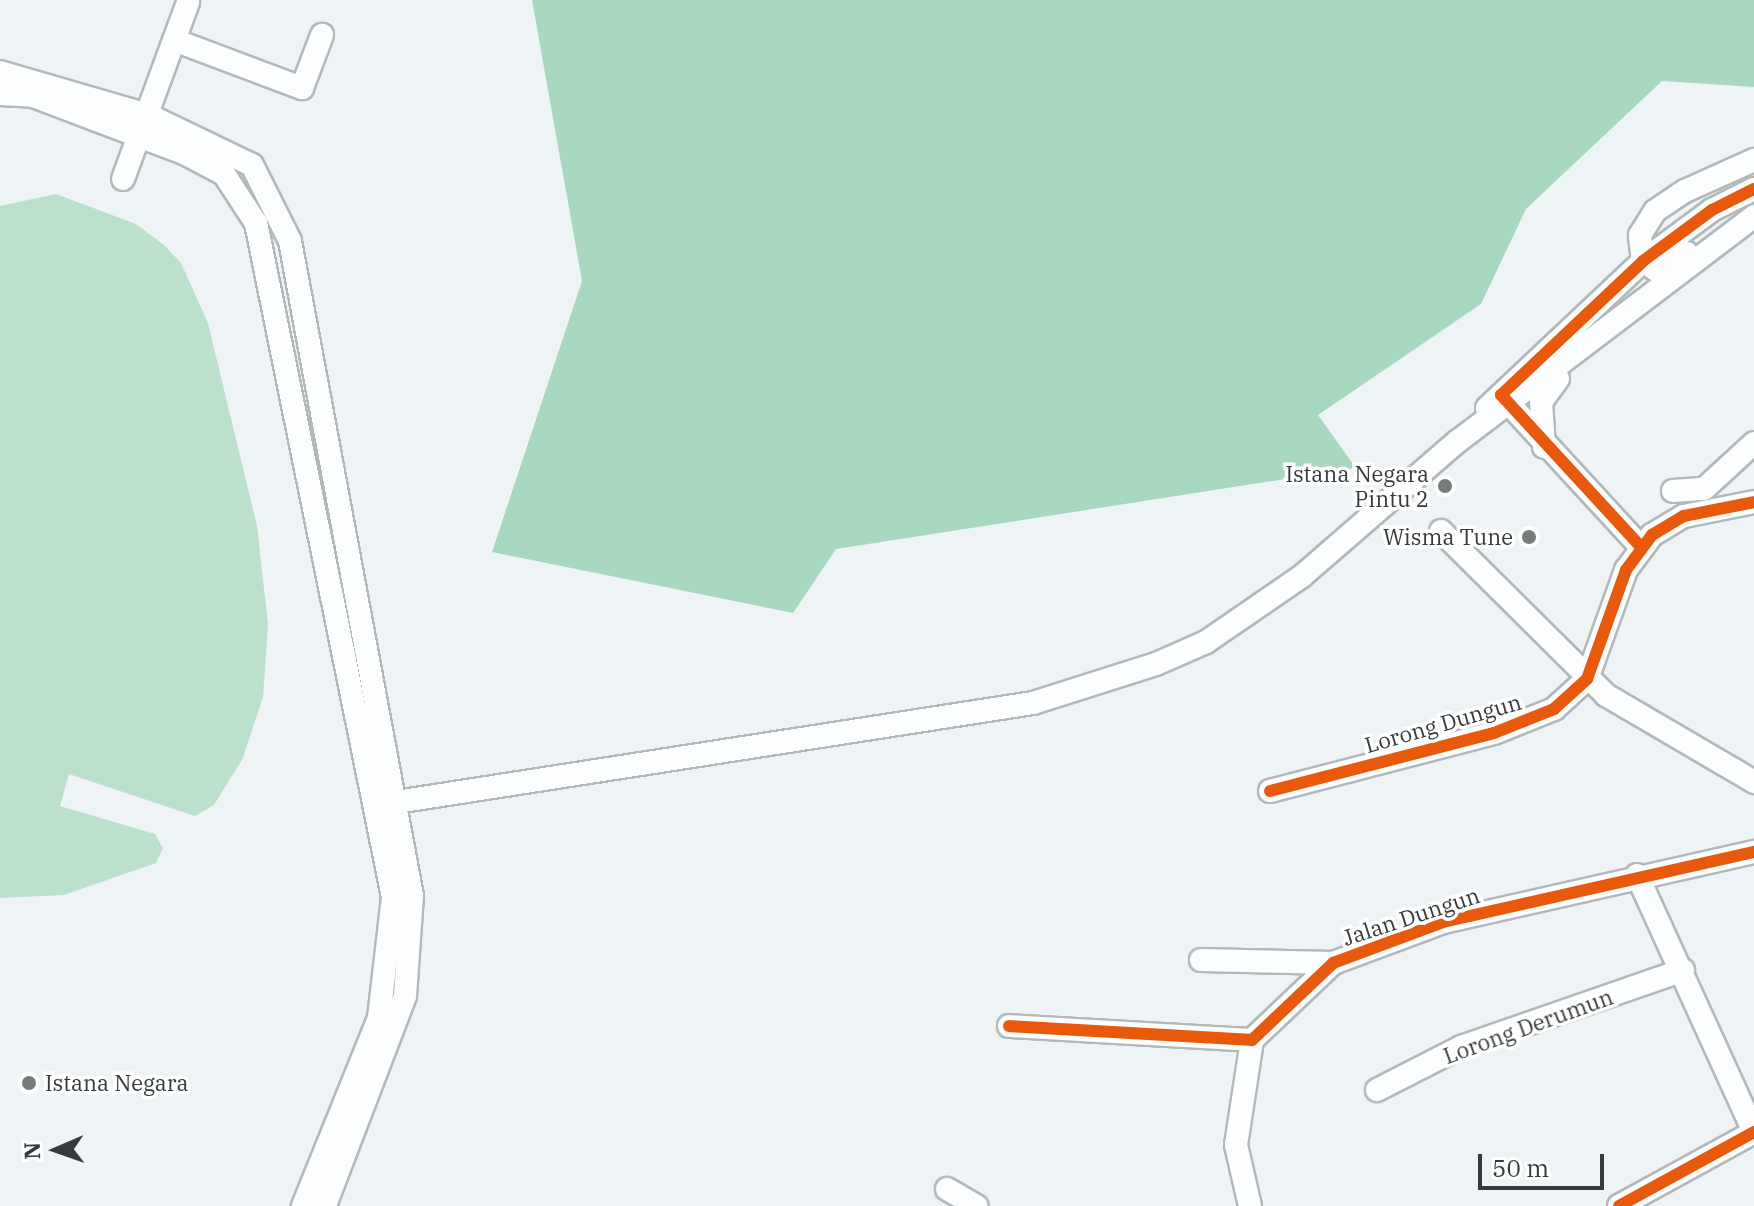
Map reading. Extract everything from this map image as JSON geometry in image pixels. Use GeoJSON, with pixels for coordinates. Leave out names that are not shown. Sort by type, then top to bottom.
{"type":"FeatureCollection","features":[{"type":"Feature","properties":{"kind":"street"},"geometry":{"type":"LineString","coordinates":[[123,179],[188,2]]}},
{"type":"Feature","properties":{"kind":"street"},"geometry":{"type":"LineString","coordinates":[[174,40],[302,88],[322,35]]}},
{"type":"Feature","properties":{"kind":"street"},"geometry":{"type":"LineString","coordinates":[[0,72],[252,165],[290,241],[388,804],[393,897],[389,978],[303,1206]]}},
{"type":"Feature","properties":{"kind":"street"},"geometry":{"type":"LineString","coordinates":[[0,94],[33,96],[145,125],[224,174],[256,223],[388,804],[412,896],[411,970],[388,1049],[325,1206]]}},
{"type":"Feature","properties":{"kind":"street"},"geometry":{"type":"LineString","coordinates":[[1754,160],[1655,211],[1640,235],[1643,261],[1656,270],[1670,265],[1754,216]]}},
{"type":"Feature","properties":{"kind":"street"},"geometry":{"type":"LineString","coordinates":[[1505,402],[1643,261],[1712,210],[1754,189]]}},
{"type":"Feature","properties":{"kind":"street"},"geometry":{"type":"LineString","coordinates":[[388,804],[1033,703],[1097,685],[1206,642],[1252,613],[1505,402],[1605,334],[1754,216]]}},
{"type":"Feature","properties":{"kind":"street"},"geometry":{"type":"LineString","coordinates":[[1544,447],[1547,389],[1605,334]]}},
{"type":"Feature","properties":{"kind":"street"},"geometry":{"type":"LineString","coordinates":[[1505,402],[1641,547]]}},
{"type":"Feature","properties":{"kind":"street"},"geometry":{"type":"LineString","coordinates":[[1673,491],[1704,491],[1754,443]]}},
{"type":"Feature","properties":{"kind":"street","name":"Lorong Dungun"},"geometry":{"type":"LineString","coordinates":[[1270,791],[1526,723],[1572,697],[1587,679],[1641,547],[1704,491],[1754,502]]}},
{"type":"Feature","properties":{"kind":"street"},"geometry":{"type":"LineString","coordinates":[[1441,531],[1587,679],[1754,782]]}},
{"type":"Feature","properties":{"kind":"street","name":"Jalan Dungun"},"geometry":{"type":"LineString","coordinates":[[1252,1040],[1333,963],[1443,922],[1637,875],[1754,852]]}},
{"type":"Feature","properties":{"kind":"street"},"geometry":{"type":"LineString","coordinates":[[1619,1206],[1754,1132],[1683,970],[1637,875]]}},
{"type":"Feature","properties":{"kind":"street"},"geometry":{"type":"LineString","coordinates":[[1201,960],[1333,963]]}},
{"type":"Feature","properties":{"kind":"street","name":"Lorong Derumun"},"geometry":{"type":"LineString","coordinates":[[1377,1090],[1461,1047],[1683,970]]}},
{"type":"Feature","properties":{"kind":"street"},"geometry":{"type":"LineString","coordinates":[[1009,1026],[1252,1040],[1236,1145],[1250,1206]]}},
{"type":"Feature","properties":{"kind":"street"},"geometry":{"type":"LineString","coordinates":[[947,1189],[976,1206]]}},
{"type":"Feature","properties":{"kind":"green space"},"geometry":{"type":"Polygon","coordinates":[[[532,0],[1754,0],[1754,87],[1662,81],[1526,209],[1481,304],[1318,415],[1356,468],[836,549],[793,613],[492,552],[582,281],[532,0]]]}},
{"type":"Feature","properties":{"kind":"green space"},"geometry":{"type":"Polygon","coordinates":[[[56,194],[136,224],[164,245],[181,263],[208,323],[257,526],[268,625],[263,697],[243,758],[214,805],[195,816],[69,774],[60,806],[155,834],[163,848],[156,863],[64,895],[0,898],[0,206],[56,194]]]}},
{"type":"Feature","properties":{"kind":"cycle path"},"geometry":{"type":"LineString","coordinates":[[1641,547],[1501,395],[1643,261],[1712,210],[1754,189]]}},
{"type":"Feature","properties":{"kind":"cycle path"},"geometry":{"type":"LineString","coordinates":[[1270,791],[1494,733],[1554,709],[1587,679],[1626,570],[1652,535],[1684,516],[1754,502]]}},
{"type":"Feature","properties":{"kind":"cycle path"},"geometry":{"type":"LineString","coordinates":[[1009,1026],[1252,1040],[1333,963],[1443,922],[1754,852]]}},
{"type":"Feature","properties":{"kind":"cycle path"},"geometry":{"type":"LineString","coordinates":[[1619,1206],[1754,1132]]}},
{"type":"Feature","properties":{"kind":"place","name":"Istana Negara Pintu 2"},"geometry":{"type":"Point","coordinates":[1445,486]}},
{"type":"Feature","properties":{"kind":"place","name":"Wisma Tune"},"geometry":{"type":"Point","coordinates":[1529,537]}},
{"type":"Feature","properties":{"kind":"place","name":"Istana Negara"},"geometry":{"type":"Point","coordinates":[29,1083]}}]}
